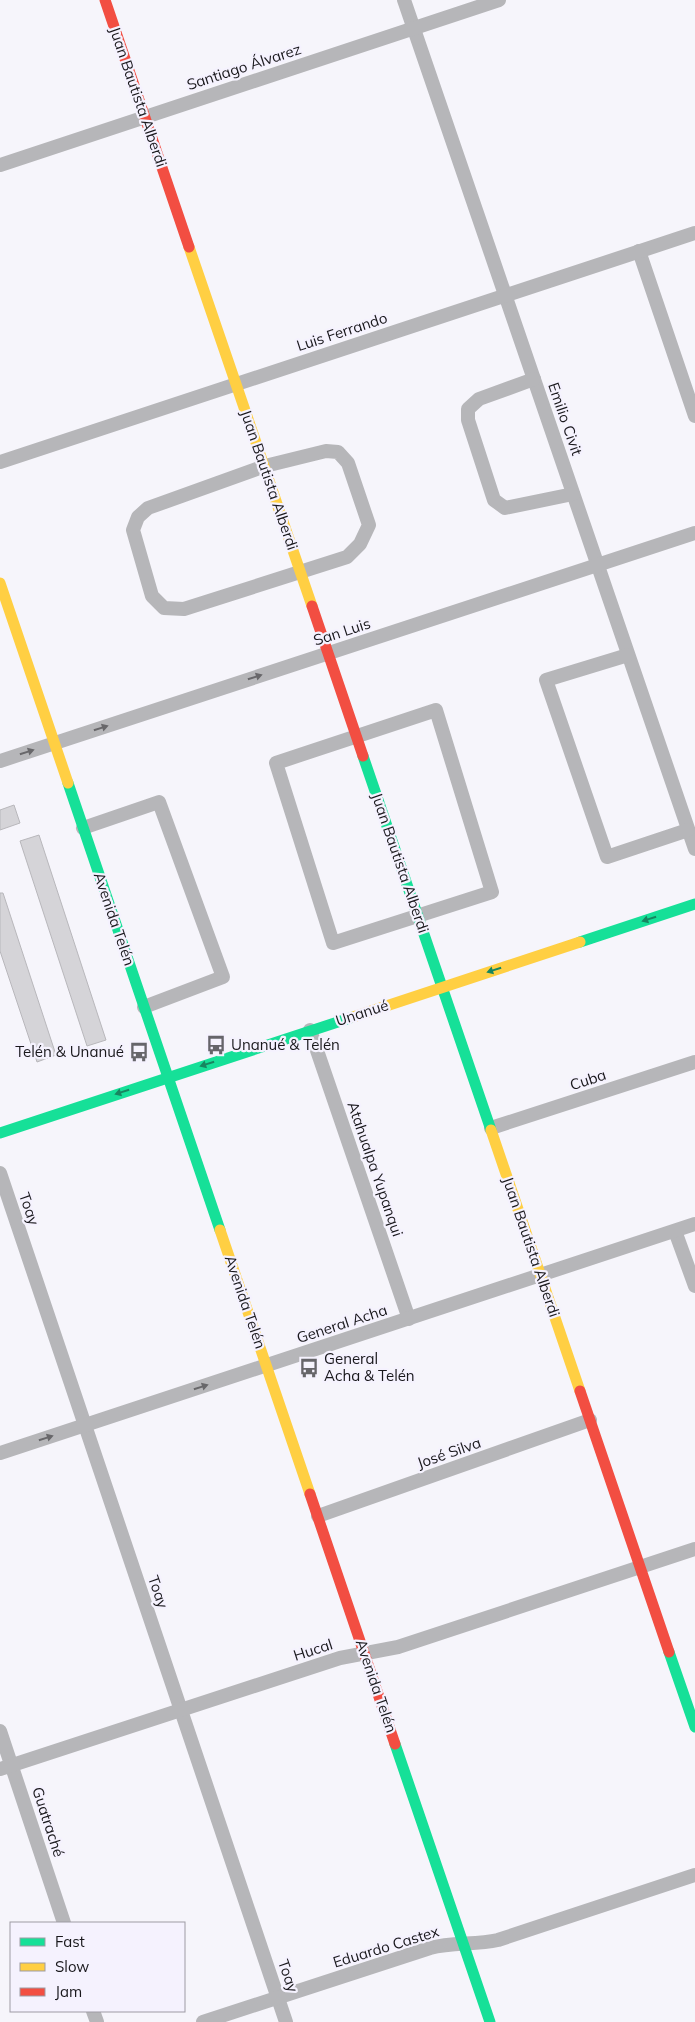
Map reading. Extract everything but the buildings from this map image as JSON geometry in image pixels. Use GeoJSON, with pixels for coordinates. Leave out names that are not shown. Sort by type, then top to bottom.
{"type":"FeatureCollection","features":[{"type":"Feature","properties":{"kind":"street","name":"Juan Bautista Alberdi"},"geometry":{"type":"LineString","coordinates":[[105,0],[695,1727]]}},
{"type":"Feature","properties":{"kind":"street","name":"Emilio Civit"},"geometry":{"type":"LineString","coordinates":[[404,0],[695,849]]}},
{"type":"Feature","properties":{"kind":"street","name":"Santiago Álvarez"},"geometry":{"type":"LineString","coordinates":[[0,165],[499,0]]}},
{"type":"Feature","properties":{"kind":"street","name":"Luis Ferrando"},"geometry":{"type":"LineString","coordinates":[[0,462],[695,233]]}},
{"type":"Feature","properties":{"kind":"street"},"geometry":{"type":"LineString","coordinates":[[639,251],[695,416]]}},
{"type":"Feature","properties":{"kind":"street"},"geometry":{"type":"LineString","coordinates":[[534,379],[479,399],[468,409],[468,420],[494,500],[505,508],[573,494]]}},
{"type":"Feature","properties":{"kind":"street"},"geometry":{"type":"LineString","coordinates":[[326,451],[338,452],[348,463],[369,525],[360,544],[347,557],[184,609],[164,608],[152,596],[133,530],[138,517],[148,508],[265,466],[326,451]]}},
{"type":"Feature","properties":{"kind":"street","name":"San Luis"},"geometry":{"type":"LineString","coordinates":[[0,761],[695,533]]}},
{"type":"Feature","properties":{"kind":"street","name":"Avenida Telén"},"geometry":{"type":"LineString","coordinates":[[0,583],[490,2022]]}},
{"type":"Feature","properties":{"kind":"street"},"geometry":{"type":"LineString","coordinates":[[628,654],[546,680],[549,690],[607,857],[688,830]]}},
{"type":"Feature","properties":{"kind":"street"},"geometry":{"type":"LineString","coordinates":[[436,710],[492,892],[333,943],[276,763],[357,736],[436,710]]}},
{"type":"Feature","properties":{"kind":"street"},"geometry":{"type":"LineString","coordinates":[[84,828],[159,802],[223,977],[144,1007]]}},
{"type":"Feature","properties":{"kind":"street","name":"Unanué"},"geometry":{"type":"LineString","coordinates":[[0,1132],[695,904]]}},
{"type":"Feature","properties":{"kind":"street","name":"Atahualpa Yupanqui"},"geometry":{"type":"LineString","coordinates":[[310,1030],[409,1319]]}},
{"type":"Feature","properties":{"kind":"street","name":"Cuba"},"geometry":{"type":"LineString","coordinates":[[491,1128],[695,1062]]}},
{"type":"Feature","properties":{"kind":"street","name":"Toay"},"geometry":{"type":"LineString","coordinates":[[0,1173],[286,2022]]}},
{"type":"Feature","properties":{"kind":"street","name":"General Acha"},"geometry":{"type":"LineString","coordinates":[[0,1453],[695,1224]]}},
{"type":"Feature","properties":{"kind":"street"},"geometry":{"type":"LineString","coordinates":[[675,1231],[695,1286]]}},
{"type":"Feature","properties":{"kind":"street","name":"José Silva"},"geometry":{"type":"LineString","coordinates":[[318,1516],[590,1420]]}},
{"type":"Feature","properties":{"kind":"street","name":"Hucal"},"geometry":{"type":"LineString","coordinates":[[6,1767],[332,1661],[398,1647],[695,1549]]}},
{"type":"Feature","properties":{"kind":"street","name":"Guatraché"},"geometry":{"type":"LineString","coordinates":[[0,1731],[6,1767],[64,1922]]}},
{"type":"Feature","properties":{"kind":"street","name":"Eduardo Castex"},"geometry":{"type":"LineString","coordinates":[[203,2022],[430,1948],[481,1944],[498,1940],[695,1875]]}},
{"type":"Feature","properties":{"kind":"traffic: fast"},"geometry":{"type":"LineString","coordinates":[[363,756],[491,1130]]}},
{"type":"Feature","properties":{"kind":"traffic: fast"},"geometry":{"type":"LineString","coordinates":[[68,783],[220,1230]]}},
{"type":"Feature","properties":{"kind":"traffic: fast"},"geometry":{"type":"LineString","coordinates":[[580,942],[695,904]]}},
{"type":"Feature","properties":{"kind":"traffic: fast"},"geometry":{"type":"LineString","coordinates":[[0,1133],[353,1017]]}},
{"type":"Feature","properties":{"kind":"traffic: fast"},"geometry":{"type":"LineString","coordinates":[[669,1652],[695,1727]]}},
{"type":"Feature","properties":{"kind":"traffic: fast"},"geometry":{"type":"LineString","coordinates":[[395,1744],[490,2022]]}},
{"type":"Feature","properties":{"kind":"traffic: slow"},"geometry":{"type":"LineString","coordinates":[[189,247],[312,606]]}},
{"type":"Feature","properties":{"kind":"traffic: slow"},"geometry":{"type":"LineString","coordinates":[[0,583],[68,783]]}},
{"type":"Feature","properties":{"kind":"traffic: slow"},"geometry":{"type":"LineString","coordinates":[[353,1017],[580,942]]}},
{"type":"Feature","properties":{"kind":"traffic: slow"},"geometry":{"type":"LineString","coordinates":[[491,1130],[580,1391]]}},
{"type":"Feature","properties":{"kind":"traffic: slow"},"geometry":{"type":"LineString","coordinates":[[220,1230],[310,1494]]}},
{"type":"Feature","properties":{"kind":"traffic: jam"},"geometry":{"type":"LineString","coordinates":[[105,0],[189,247]]}},
{"type":"Feature","properties":{"kind":"traffic: jam"},"geometry":{"type":"LineString","coordinates":[[312,606],[363,756]]}},
{"type":"Feature","properties":{"kind":"traffic: jam"},"geometry":{"type":"LineString","coordinates":[[580,1391],[669,1652]]}},
{"type":"Feature","properties":{"kind":"traffic: jam"},"geometry":{"type":"LineString","coordinates":[[310,1494],[395,1744]]}},
{"type":"Feature","properties":{"kind":"place","name":"Unanué & Telén"},"geometry":{"type":"Point","coordinates":[216,1045]}},
{"type":"Feature","properties":{"kind":"place","name":"Telén & Unanué"},"geometry":{"type":"Point","coordinates":[139,1052]}},
{"type":"Feature","properties":{"kind":"place","name":"General Acha & Telén"},"geometry":{"type":"Point","coordinates":[309,1368]}}]}
